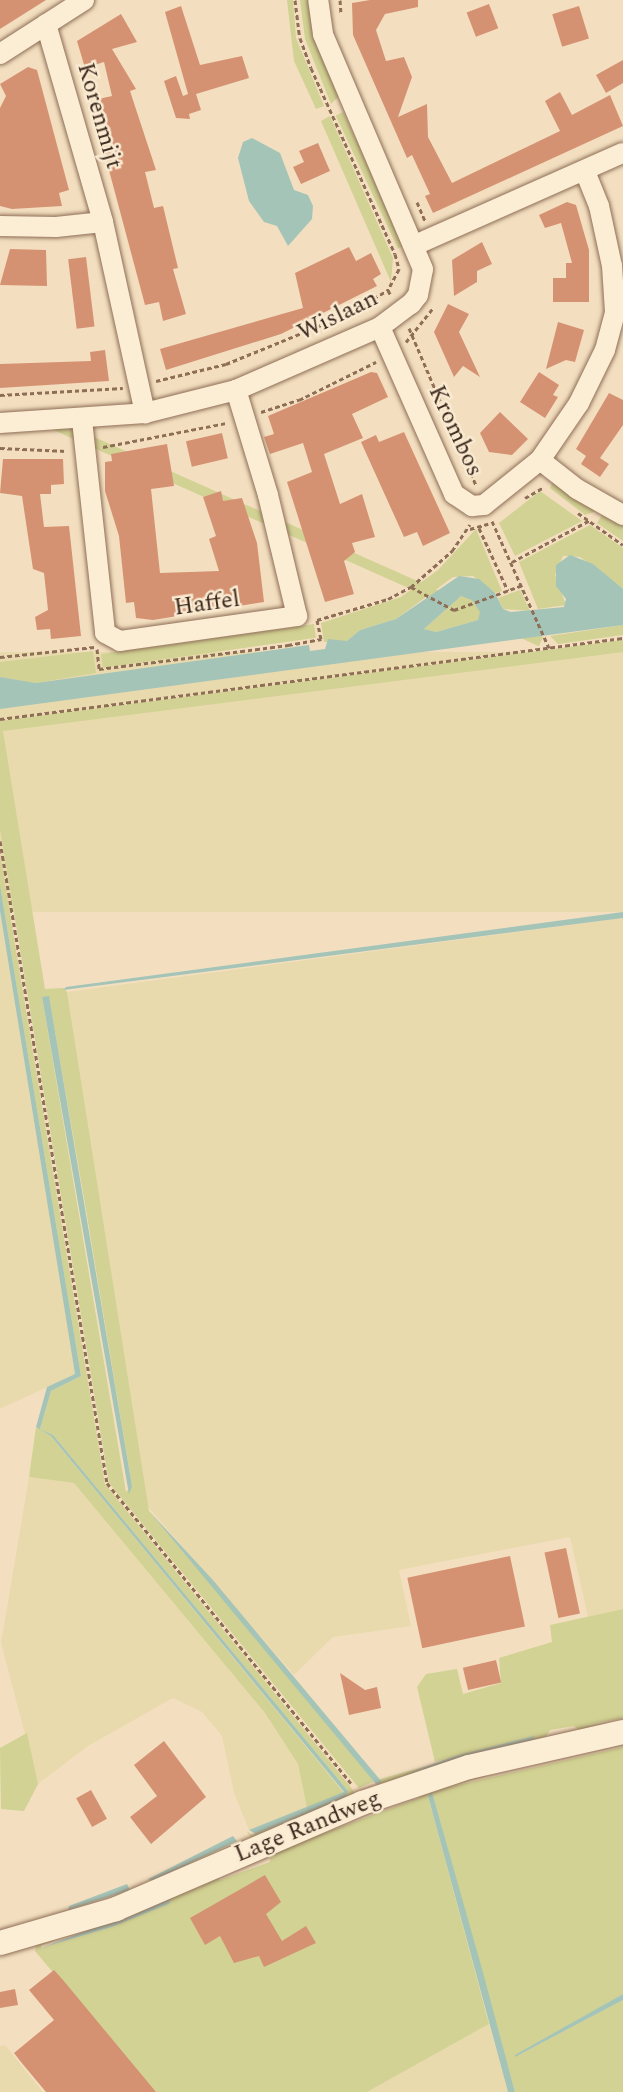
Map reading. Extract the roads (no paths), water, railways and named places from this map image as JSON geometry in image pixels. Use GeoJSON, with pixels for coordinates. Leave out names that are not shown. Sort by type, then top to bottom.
{"type":"FeatureCollection","features":[{"type":"Feature","properties":{"kind":"street"},"geometry":{"type":"LineString","coordinates":[[0,54],[84,0]]}},
{"type":"Feature","properties":{"kind":"street","name":"Wislaan"},"geometry":{"type":"LineString","coordinates":[[0,423],[82,420],[145,413],[236,390],[380,327],[402,313],[422,284],[424,242],[323,34],[318,0]]}},
{"type":"Feature","properties":{"kind":"street","name":"Korenmijt"},"geometry":{"type":"LineString","coordinates":[[46,24],[103,222],[145,413]]}},
{"type":"Feature","properties":{"kind":"street"},"geometry":{"type":"LineString","coordinates":[[424,242],[586,173],[623,153]]}},
{"type":"Feature","properties":{"kind":"street","name":"Krombos"},"geometry":{"type":"LineString","coordinates":[[380,327],[454,494],[487,513],[540,460],[579,403],[605,350],[619,312],[612,266],[586,173]]}},
{"type":"Feature","properties":{"kind":"street"},"geometry":{"type":"LineString","coordinates":[[0,225],[56,227],[103,222]]}},
{"type":"Feature","properties":{"kind":"street","name":"Haffel"},"geometry":{"type":"LineString","coordinates":[[82,420],[101,640],[120,641],[297,616],[236,390]]}},
{"type":"Feature","properties":{"kind":"street"},"geometry":{"type":"LineString","coordinates":[[540,460],[577,489],[623,514]]}},
{"type":"Feature","properties":{"kind":"street","name":"Lage Randweg"},"geometry":{"type":"LineString","coordinates":[[0,1943],[116,1909],[362,1803],[469,1767],[623,1732]]}}]}
